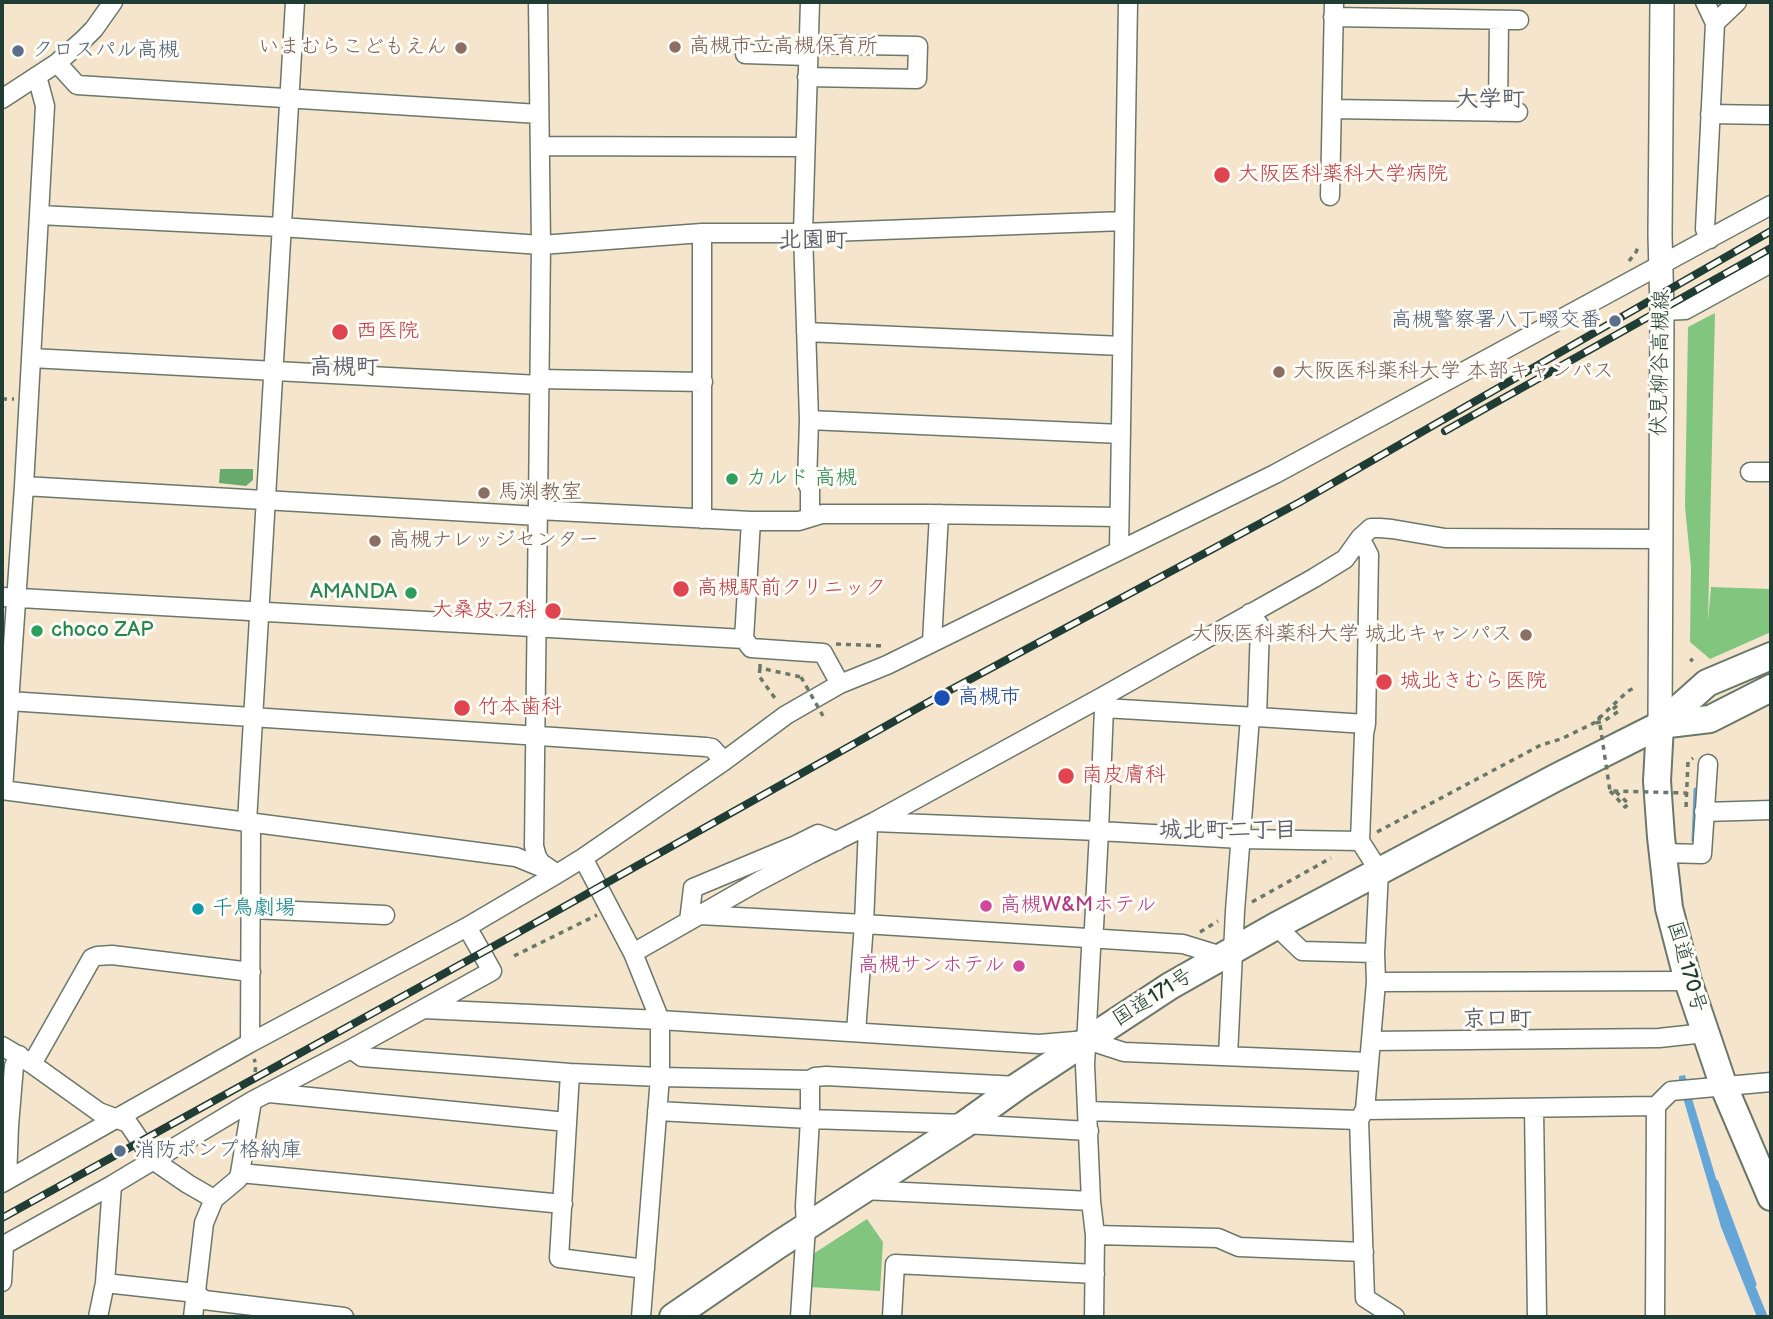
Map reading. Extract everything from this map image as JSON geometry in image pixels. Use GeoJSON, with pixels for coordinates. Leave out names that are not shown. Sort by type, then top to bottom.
{"type":"FeatureCollection","features":[{"type":"Feature","properties":{"kind":"highway","name":"国道171号"},"geometry":{"type":"LineString","coordinates":[[673,1317],[1170,986],[1379,871],[1660,725],[1707,683],[1771,656]]}},
{"type":"Feature","properties":{"kind":"highway","name":"国道171号"},"geometry":{"type":"LineString","coordinates":[[1660,725],[1710,719],[1771,688]]}},
{"type":"Feature","properties":{"kind":"highway","name":"国道170号"},"geometry":{"type":"LineString","coordinates":[[1660,725],[1657,781],[1669,908],[1688,981],[1724,1087],[1771,1197]]}},
{"type":"Feature","properties":{"kind":"main road","name":"伏見柳谷高槻線"},"geometry":{"type":"LineString","coordinates":[[1660,725],[1662,2]]}},
{"type":"Feature","properties":{"kind":"street"},"geometry":{"type":"LineString","coordinates":[[2,99],[57,63],[94,29],[113,2]]}},
{"type":"Feature","properties":{"kind":"street"},"geometry":{"type":"LineString","coordinates":[[250,1043],[249,822],[253,716],[295,2]]}},
{"type":"Feature","properties":{"kind":"street"},"geometry":{"type":"LineString","coordinates":[[538,2],[541,245],[534,846],[541,863],[557,874]]}},
{"type":"Feature","properties":{"kind":"street"},"geometry":{"type":"LineString","coordinates":[[810,2],[803,233],[809,420],[807,483],[810,489],[810,517]]}},
{"type":"Feature","properties":{"kind":"street"},"geometry":{"type":"LineString","coordinates":[[1118,549],[1128,2]]}},
{"type":"Feature","properties":{"kind":"street"},"geometry":{"type":"LineString","coordinates":[[1710,239],[1705,229],[1711,9],[1737,2]]}},
{"type":"Feature","properties":{"kind":"street"},"geometry":{"type":"LineString","coordinates":[[1330,196],[1334,9],[1520,20]]}},
{"type":"Feature","properties":{"kind":"street"},"geometry":{"type":"LineString","coordinates":[[1498,112],[1499,20]]}},
{"type":"Feature","properties":{"kind":"street"},"geometry":{"type":"LineString","coordinates":[[745,54],[918,46],[917,79],[807,77]]}},
{"type":"Feature","properties":{"kind":"street"},"geometry":{"type":"LineString","coordinates":[[57,63],[77,85],[539,114]]}},
{"type":"Feature","properties":{"kind":"street"},"geometry":{"type":"LineString","coordinates":[[37,76],[45,106],[24,486],[9,597],[9,701],[2,790],[516,857],[557,874]]}},
{"type":"Feature","properties":{"kind":"street"},"geometry":{"type":"LineString","coordinates":[[1332,109],[1518,112]]}},
{"type":"Feature","properties":{"kind":"street"},"geometry":{"type":"LineString","coordinates":[[1710,114],[1771,115]]}},
{"type":"Feature","properties":{"kind":"street"},"geometry":{"type":"LineString","coordinates":[[540,146],[805,147]]}},
{"type":"Feature","properties":{"kind":"street"},"geometry":{"type":"LineString","coordinates":[[4,1181],[250,1043],[467,927],[557,874],[724,761],[786,715],[840,684],[887,664],[1275,474],[1771,205]]}},
{"type":"Feature","properties":{"kind":"street"},"geometry":{"type":"LineString","coordinates":[[39,215],[281,227],[541,245],[702,233],[803,233],[1124,221]]}},
{"type":"Feature","properties":{"kind":"street"},"geometry":{"type":"LineString","coordinates":[[702,233],[702,519]]}},
{"type":"Feature","properties":{"kind":"street"},"geometry":{"type":"LineString","coordinates":[[1662,311],[1685,310],[1771,263]]}},
{"type":"Feature","properties":{"kind":"street"},"geometry":{"type":"LineString","coordinates":[[806,332],[1122,346]]}},
{"type":"Feature","properties":{"kind":"street"},"geometry":{"type":"LineString","coordinates":[[31,358],[539,382],[703,382]]}},
{"type":"Feature","properties":{"kind":"street"},"geometry":{"type":"LineString","coordinates":[[809,420],[1121,434]]}},
{"type":"Feature","properties":{"kind":"street"},"geometry":{"type":"LineString","coordinates":[[1750,472],[1771,472]]}},
{"type":"Feature","properties":{"kind":"street"},"geometry":{"type":"LineString","coordinates":[[24,486],[751,522],[799,521],[822,514],[1119,517]]}},
{"type":"Feature","properties":{"kind":"street"},"geometry":{"type":"LineString","coordinates":[[932,642],[939,514]]}},
{"type":"Feature","properties":{"kind":"street"},"geometry":{"type":"LineString","coordinates":[[751,522],[744,639],[751,648],[823,653],[840,684]]}},
{"type":"Feature","properties":{"kind":"street"},"geometry":{"type":"LineString","coordinates":[[694,918],[693,888],[739,869],[836,841],[1103,703],[1250,613],[1345,559],[1371,528],[1444,538],[1662,539]]}},
{"type":"Feature","properties":{"kind":"street"},"geometry":{"type":"LineString","coordinates":[[1360,538],[1369,555],[1366,724],[1360,841],[1379,871],[1376,982],[1362,1115],[1365,1298],[1395,1317]]}},
{"type":"Feature","properties":{"kind":"street"},"geometry":{"type":"LineString","coordinates":[[9,597],[744,639]]}},
{"type":"Feature","properties":{"kind":"street"},"geometry":{"type":"LineString","coordinates":[[1228,1056],[1228,953],[1235,911],[1261,626],[1250,613]]}},
{"type":"Feature","properties":{"kind":"street"},"geometry":{"type":"LineString","coordinates":[[9,701],[706,747],[712,748],[724,761]]}},
{"type":"Feature","properties":{"kind":"street"},"geometry":{"type":"LineString","coordinates":[[1103,703],[1366,724]]}},
{"type":"Feature","properties":{"kind":"street"},"geometry":{"type":"LineString","coordinates":[[1094,1317],[1095,1235],[1085,1065],[1099,831],[1103,703]]}},
{"type":"Feature","properties":{"kind":"street"},"geometry":{"type":"LineString","coordinates":[[1663,853],[1696,854],[1704,812],[1708,764]]}},
{"type":"Feature","properties":{"kind":"street"},"geometry":{"type":"LineString","coordinates":[[1704,812],[1771,810]]}},
{"type":"Feature","properties":{"kind":"street"},"geometry":{"type":"LineString","coordinates":[[871,824],[1099,831],[1241,839],[1360,841]]}},
{"type":"Feature","properties":{"kind":"street"},"geometry":{"type":"LineString","coordinates":[[856,1032],[871,824]]}},
{"type":"Feature","properties":{"kind":"street"},"geometry":{"type":"LineString","coordinates":[[633,953],[735,895],[803,849]]}},
{"type":"Feature","properties":{"kind":"street"},"geometry":{"type":"LineString","coordinates":[[583,858],[633,953],[660,1020],[660,1077],[641,1317]]}},
{"type":"Feature","properties":{"kind":"street"},"geometry":{"type":"LineString","coordinates":[[735,895],[739,869]]}},
{"type":"Feature","properties":{"kind":"street"},"geometry":{"type":"LineString","coordinates":[[251,909],[385,915]]}},
{"type":"Feature","properties":{"kind":"street"},"geometry":{"type":"LineString","coordinates":[[694,918],[864,923],[1183,944],[1228,953]]}},
{"type":"Feature","properties":{"kind":"street"},"geometry":{"type":"LineString","coordinates":[[1276,926],[1302,951],[1375,953]]}},
{"type":"Feature","properties":{"kind":"street"},"geometry":{"type":"LineString","coordinates":[[2,1282],[3,1245],[112,1185],[252,1101],[492,971],[467,927]]}},
{"type":"Feature","properties":{"kind":"street"},"geometry":{"type":"LineString","coordinates":[[4,1181],[14,1066],[26,1060],[92,958],[112,956],[251,972]]}},
{"type":"Feature","properties":{"kind":"street"},"geometry":{"type":"LineString","coordinates":[[1376,982],[1688,981]]}},
{"type":"Feature","properties":{"kind":"street"},"geometry":{"type":"LineString","coordinates":[[423,1009],[660,1020],[1039,1044],[1087,1040],[1124,1052],[1369,1062]]}},
{"type":"Feature","properties":{"kind":"street"},"geometry":{"type":"LineString","coordinates":[[1371,1041],[1659,1038],[1705,1033]]}},
{"type":"Feature","properties":{"kind":"street"},"geometry":{"type":"LineString","coordinates":[[2,1046],[99,1112],[128,1123],[153,1160],[214,1199]]}},
{"type":"Feature","properties":{"kind":"street"},"geometry":{"type":"LineString","coordinates":[[351,1049],[362,1057],[570,1073],[810,1080],[826,1076],[1018,1086]]}},
{"type":"Feature","properties":{"kind":"street"},"geometry":{"type":"LineString","coordinates":[[570,1073],[559,1258],[645,1269]]}},
{"type":"Feature","properties":{"kind":"street"},"geometry":{"type":"LineString","coordinates":[[800,1317],[806,1227],[810,1080]]}},
{"type":"Feature","properties":{"kind":"street"},"geometry":{"type":"LineString","coordinates":[[1088,1111],[1362,1115],[1656,1106],[1671,1091],[1771,1082]]}},
{"type":"Feature","properties":{"kind":"street"},"geometry":{"type":"LineString","coordinates":[[269,1093],[568,1122]]}},
{"type":"Feature","properties":{"kind":"street"},"geometry":{"type":"LineString","coordinates":[[194,1317],[204,1223],[214,1199],[238,1179],[252,1101]]}},
{"type":"Feature","properties":{"kind":"street"},"geometry":{"type":"LineString","coordinates":[[1655,1317],[1656,1106]]}},
{"type":"Feature","properties":{"kind":"street"},"geometry":{"type":"LineString","coordinates":[[1534,1108],[1537,1317]]}},
{"type":"Feature","properties":{"kind":"street"},"geometry":{"type":"LineString","coordinates":[[657,1111],[1089,1131]]}},
{"type":"Feature","properties":{"kind":"street"},"geometry":{"type":"LineString","coordinates":[[240,1173],[563,1205]]}},
{"type":"Feature","properties":{"kind":"street"},"geometry":{"type":"LineString","coordinates":[[99,1317],[105,1283],[112,1185]]}},
{"type":"Feature","properties":{"kind":"street"},"geometry":{"type":"LineString","coordinates":[[863,1190],[1091,1200]]}},
{"type":"Feature","properties":{"kind":"street"},"geometry":{"type":"LineString","coordinates":[[1095,1235],[1218,1238],[1240,1247],[1364,1252]]}},
{"type":"Feature","properties":{"kind":"street"},"geometry":{"type":"LineString","coordinates":[[892,1317],[895,1264],[1095,1274]]}},
{"type":"Feature","properties":{"kind":"street"},"geometry":{"type":"LineString","coordinates":[[105,1283],[196,1293],[204,1300],[344,1317]]}},
{"type":"Feature","properties":{"kind":"path"},"geometry":{"type":"LineString","coordinates":[[1623,266],[1636,252],[1641,240]]}},
{"type":"Feature","properties":{"kind":"path"},"geometry":{"type":"LineString","coordinates":[[828,643],[895,647]]}},
{"type":"Feature","properties":{"kind":"path"},"geometry":{"type":"LineString","coordinates":[[760,649],[759,676],[777,701]]}},
{"type":"Feature","properties":{"kind":"path"},"geometry":{"type":"LineString","coordinates":[[760,668],[801,677],[823,716]]}},
{"type":"Feature","properties":{"kind":"path"},"geometry":{"type":"LineString","coordinates":[[1196,934],[1360,841],[1541,745],[1594,723],[1628,691],[1636,687]]}},
{"type":"Feature","properties":{"kind":"path"},"geometry":{"type":"LineString","coordinates":[[1594,723],[1600,723],[1616,710],[1598,718],[1613,793],[1625,804]]}},
{"type":"Feature","properties":{"kind":"path"},"geometry":{"type":"LineString","coordinates":[[1613,793],[1687,793],[1688,762]]}},
{"type":"Feature","properties":{"kind":"path"},"geometry":{"type":"LineString","coordinates":[[514,956],[597,915]]}},
{"type":"Feature","properties":{"kind":"path"},"geometry":{"type":"LineString","coordinates":[[250,1043],[256,1064],[252,1101]]}},
{"type":"Feature","properties":{"kind":"green space"},"geometry":{"type":"Polygon","coordinates":[[[1715,313],[1708,621],[1711,587],[1771,589],[1771,632],[1710,659],[1690,642],[1691,567],[1685,507],[1688,327],[1715,313]]]}},
{"type":"Feature","properties":{"kind":"green space"},"geometry":{"type":"Polygon","coordinates":[[[220,469],[253,469],[253,480],[246,486],[219,483],[220,469]]]}},
{"type":"Feature","properties":{"kind":"green space"},"geometry":{"type":"Polygon","coordinates":[[[867,1219],[883,1242],[880,1291],[809,1287],[810,1256],[867,1219]]]}},
{"type":"Feature","properties":{"kind":"water"},"geometry":{"type":"Polygon","coordinates":[[[1685,1075],[1729,1222],[1768,1317],[1757,1317],[1721,1227],[1679,1084],[1679,1076],[1685,1075]]]}},
{"type":"Feature","properties":{"kind":"waterway"},"geometry":{"type":"LineString","coordinates":[[1694,840],[1696,790]]}},
{"type":"Feature","properties":{"kind":"waterway"},"geometry":{"type":"LineString","coordinates":[[1716,1182],[1754,1284]]}},
{"type":"Feature","properties":{"kind":"railway"},"geometry":{"type":"LineString","coordinates":[[2,1218],[941,695],[1300,502],[1771,231]]}},
{"type":"Feature","properties":{"kind":"railway"},"geometry":{"type":"LineString","coordinates":[[1445,431],[1771,248]]}},
{"type":"Feature","properties":{"kind":"place","name":"高槻市立高槻保育所"},"geometry":{"type":"Point","coordinates":[675,47]}},
{"type":"Feature","properties":{"kind":"place","name":"いまむらこどもえん"},"geometry":{"type":"Point","coordinates":[461,48]}},
{"type":"Feature","properties":{"kind":"place","name":"クロスパル高槻"},"geometry":{"type":"Point","coordinates":[18,51]}},
{"type":"Feature","properties":{"kind":"place","name":"大阪医科薬科大学病院"},"geometry":{"type":"Point","coordinates":[1222,175]}},
{"type":"Feature","properties":{"kind":"place","name":"高槻警察署八丁畷交番"},"geometry":{"type":"Point","coordinates":[1615,321]}},
{"type":"Feature","properties":{"kind":"place","name":"西医院"},"geometry":{"type":"Point","coordinates":[340,332]}},
{"type":"Feature","properties":{"kind":"place","name":"大阪医科薬科大学 本部キャンパス"},"geometry":{"type":"Point","coordinates":[1279,372]}},
{"type":"Feature","properties":{"kind":"place","name":"カルド 高槻"},"geometry":{"type":"Point","coordinates":[732,479]}},
{"type":"Feature","properties":{"kind":"place","name":"馬渕教室"},"geometry":{"type":"Point","coordinates":[484,493]}},
{"type":"Feature","properties":{"kind":"place","name":"高槻ナレッジセンター"},"geometry":{"type":"Point","coordinates":[375,541]}},
{"type":"Feature","properties":{"kind":"place","name":"高槻駅前クリニック"},"geometry":{"type":"Point","coordinates":[681,589]}},
{"type":"Feature","properties":{"kind":"place","name":"AMANDA"},"geometry":{"type":"Point","coordinates":[411,593]}},
{"type":"Feature","properties":{"kind":"place","name":"大桑皮フ科"},"geometry":{"type":"Point","coordinates":[553,611]}},
{"type":"Feature","properties":{"kind":"place","name":"choco ZAP"},"geometry":{"type":"Point","coordinates":[37,631]}},
{"type":"Feature","properties":{"kind":"place","name":"大阪医科薬科大学 城北キャンパス"},"geometry":{"type":"Point","coordinates":[1526,635]}},
{"type":"Feature","properties":{"kind":"place","name":"城北きむら医院"},"geometry":{"type":"Point","coordinates":[1384,682]}},
{"type":"Feature","properties":{"kind":"place","name":"高槻市"},"geometry":{"type":"Point","coordinates":[942,698]}},
{"type":"Feature","properties":{"kind":"place","name":"竹本歯科"},"geometry":{"type":"Point","coordinates":[462,708]}},
{"type":"Feature","properties":{"kind":"place","name":"南皮膚科"},"geometry":{"type":"Point","coordinates":[1066,776]}},
{"type":"Feature","properties":{"kind":"place","name":"高槻W&Mホテル"},"geometry":{"type":"Point","coordinates":[986,906]}},
{"type":"Feature","properties":{"kind":"place","name":"千鳥劇場"},"geometry":{"type":"Point","coordinates":[198,909]}},
{"type":"Feature","properties":{"kind":"place","name":"高槻サンホテル"},"geometry":{"type":"Point","coordinates":[1019,966]}},
{"type":"Feature","properties":{"kind":"place","name":"消防ポンプ格納庫"},"geometry":{"type":"Point","coordinates":[120,1151]}},
{"type":"Feature","properties":{"kind":"district","name":"大学町"},"geometry":{"type":"Point","coordinates":[1490,100]}},
{"type":"Feature","properties":{"kind":"district","name":"北園町"},"geometry":{"type":"Point","coordinates":[813,241]}},
{"type":"Feature","properties":{"kind":"district","name":"高槻町"},"geometry":{"type":"Point","coordinates":[344,368]}},
{"type":"Feature","properties":{"kind":"district","name":"城北町二丁目"},"geometry":{"type":"Point","coordinates":[1228,831]}},
{"type":"Feature","properties":{"kind":"district","name":"京口町"},"geometry":{"type":"Point","coordinates":[1497,1020]}}]}
